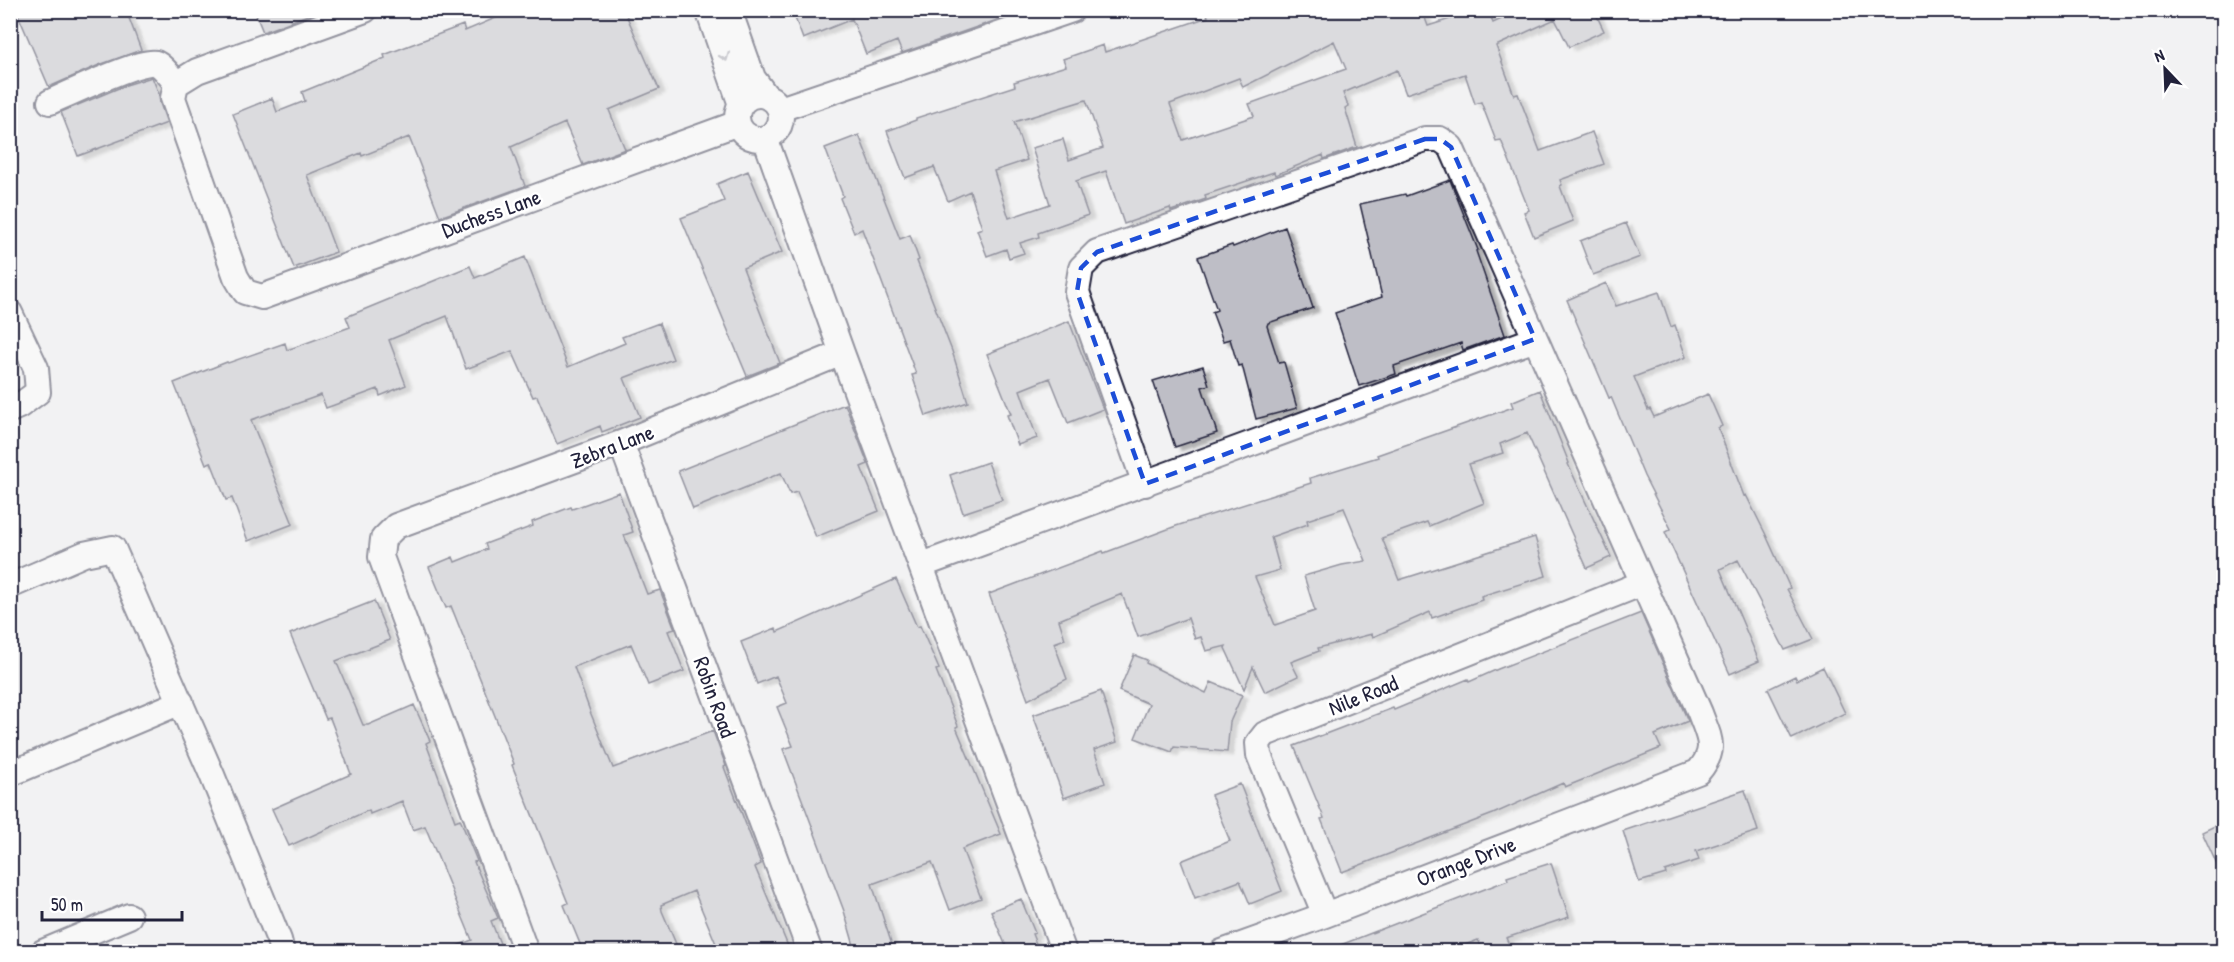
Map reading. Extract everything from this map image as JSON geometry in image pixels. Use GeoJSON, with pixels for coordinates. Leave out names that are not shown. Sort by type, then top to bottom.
{"type":"FeatureCollection","features":[{"type":"Feature","properties":{"kind":"street"},"geometry":{"type":"LineString","coordinates":[[50,102],[116,73],[151,62],[158,64],[176,84],[196,71],[365,10]]}},
{"type":"Feature","properties":{"kind":"street"},"geometry":{"type":"LineString","coordinates":[[708,10],[736,86],[744,133],[754,138],[765,138],[776,132],[781,121],[774,103],[753,78],[729,10]]}},
{"type":"Feature","properties":{"kind":"street"},"geometry":{"type":"LineString","coordinates":[[739,114],[752,96],[774,103],[1072,10]]}},
{"type":"Feature","properties":{"kind":"street","name":"Duchess Lane"},"geometry":{"type":"LineString","coordinates":[[176,84],[173,98],[236,277],[245,292],[262,297],[739,114]]}},
{"type":"Feature","properties":{"kind":"street"},"geometry":{"type":"LineString","coordinates":[[765,138],[842,353],[1064,951]]}},
{"type":"Feature","properties":{"kind":"street"},"geometry":{"type":"LineString","coordinates":[[1145,484],[1077,292],[1081,268],[1097,252],[1425,139],[1440,139],[1451,147],[1643,583]]}},
{"type":"Feature","properties":{"kind":"street"},"geometry":{"type":"LineString","coordinates":[[10,314],[36,368],[38,392],[10,410]]}},
{"type":"Feature","properties":{"kind":"street"},"geometry":{"type":"LineString","coordinates":[[922,565],[1535,339]]}},
{"type":"Feature","properties":{"kind":"street","name":"Zebra Lane"},"geometry":{"type":"LineString","coordinates":[[526,951],[381,557],[383,539],[396,526],[621,443],[842,353]]}},
{"type":"Feature","properties":{"kind":"street","name":"Robin Road"},"geometry":{"type":"LineString","coordinates":[[621,443],[810,951]]}},
{"type":"Feature","properties":{"kind":"street"},"geometry":{"type":"LineString","coordinates":[[10,586],[84,554],[112,548],[181,702],[282,951]]}},
{"type":"Feature","properties":{"kind":"street","name":"Orange Drive"},"geometry":{"type":"LineString","coordinates":[[1222,951],[1325,915],[1698,772],[1706,763],[1711,752],[1711,742],[1643,583]]}},
{"type":"Feature","properties":{"kind":"street","name":"Nile Road"},"geometry":{"type":"LineString","coordinates":[[1325,915],[1259,755],[1258,743],[1265,734],[1643,583]]}},
{"type":"Feature","properties":{"kind":"street"},"geometry":{"type":"LineString","coordinates":[[10,774],[181,702]]}},
{"type":"Feature","properties":{"kind":"street"},"geometry":{"type":"LineString","coordinates":[[43,951],[129,916]]}},
{"type":"Feature","properties":{"kind":"highlighted area"},"geometry":{"type":"Polygon","coordinates":[[[1425,139],[1440,139],[1451,147],[1535,339],[1145,484],[1077,292],[1081,268],[1097,252],[1425,139]]]}},
{"type":"Feature","properties":{"kind":"building"},"geometry":{"type":"Polygon","coordinates":[[[16,10],[126,10],[141,50],[49,87],[16,10]]]}},
{"type":"Feature","properties":{"kind":"building"},"geometry":{"type":"Polygon","coordinates":[[[254,10],[321,10],[263,32],[254,10]]]}},
{"type":"Feature","properties":{"kind":"building"},"geometry":{"type":"Polygon","coordinates":[[[514,10],[624,10],[659,89],[609,110],[625,149],[583,165],[565,123],[511,147],[525,186],[440,217],[409,137],[362,156],[361,153],[307,175],[336,252],[294,268],[233,114],[272,98],[277,112],[305,101],[302,92],[385,58],[384,55],[463,25],[465,31],[514,10]]]}},
{"type":"Feature","properties":{"kind":"building"},"geometry":{"type":"Polygon","coordinates":[[[792,10],[1026,10],[902,53],[897,41],[866,54],[852,19],[803,39],[792,10]]]}},
{"type":"Feature","properties":{"kind":"building"},"geometry":{"type":"Polygon","coordinates":[[[1206,10],[1422,10],[1428,26],[1478,10],[1489,10],[1493,23],[1521,10],[1594,10],[1604,31],[1569,47],[1555,19],[1496,46],[1514,95],[1518,94],[1540,151],[1592,132],[1604,164],[1560,180],[1562,185],[1560,186],[1573,221],[1534,237],[1524,212],[1529,210],[1501,140],[1496,141],[1481,102],[1475,104],[1465,74],[1406,94],[1397,70],[1343,93],[1348,106],[1345,108],[1357,147],[1324,159],[1323,155],[1275,175],[1274,172],[1205,195],[1206,199],[1171,211],[1170,208],[1124,224],[1106,171],[1076,181],[1088,215],[1038,233],[1039,237],[1020,243],[1024,253],[1009,258],[1006,249],[987,256],[977,230],[982,228],[970,191],[948,201],[934,167],[905,178],[887,131],[916,120],[916,118],[1015,86],[1014,82],[1066,66],[1063,59],[1103,45],[1105,52],[1208,17],[1206,10]],[[1334,41],[1243,87],[1239,78],[1170,104],[1183,140],[1254,116],[1249,104],[1346,69],[1334,41]],[[1086,100],[1014,122],[1027,160],[994,171],[1009,218],[1050,204],[1032,148],[1063,139],[1069,160],[1103,148],[1086,100]]]}},
{"type":"Feature","properties":{"kind":"building"},"geometry":{"type":"Polygon","coordinates":[[[152,77],[167,123],[78,156],[61,112],[126,85],[152,77]]]}},
{"type":"Feature","properties":{"kind":"building"},"geometry":{"type":"Polygon","coordinates":[[[859,135],[900,239],[910,235],[919,260],[917,261],[952,351],[968,402],[926,416],[912,375],[916,374],[862,229],[854,233],[840,198],[843,196],[825,148],[859,135]]]}},
{"type":"Feature","properties":{"kind":"building"},"geometry":{"type":"Polygon","coordinates":[[[748,171],[782,252],[743,268],[780,363],[747,376],[681,218],[724,201],[717,184],[748,171]]]}},
{"type":"Feature","properties":{"kind":"building"},"geometry":{"type":"Polygon","coordinates":[[[1450,180],[1478,250],[1476,251],[1505,335],[1463,350],[1461,343],[1394,366],[1396,374],[1359,386],[1335,313],[1382,297],[1360,204],[1405,194],[1406,196],[1450,180]]]}},
{"type":"Feature","properties":{"kind":"building"},"geometry":{"type":"Polygon","coordinates":[[[1626,223],[1640,257],[1593,275],[1580,241],[1626,223]]]}},
{"type":"Feature","properties":{"kind":"building"},"geometry":{"type":"Polygon","coordinates":[[[1285,227],[1313,308],[1268,323],[1279,363],[1284,362],[1297,408],[1256,419],[1242,365],[1238,366],[1230,339],[1223,341],[1212,312],[1217,310],[1198,257],[1232,245],[1233,247],[1285,227]]]}},
{"type":"Feature","properties":{"kind":"building"},"geometry":{"type":"Polygon","coordinates":[[[525,257],[568,367],[625,343],[622,337],[659,323],[673,359],[624,378],[640,417],[602,432],[600,426],[557,444],[537,396],[533,397],[512,351],[466,369],[447,316],[389,340],[406,385],[380,396],[378,389],[326,408],[321,395],[251,420],[293,524],[248,541],[232,498],[226,500],[211,462],[206,464],[174,383],[285,343],[287,350],[350,327],[346,317],[470,266],[475,278],[525,257]]]}},
{"type":"Feature","properties":{"kind":"building"},"geometry":{"type":"Polygon","coordinates":[[[1606,283],[1616,306],[1659,292],[1671,327],[1675,325],[1686,357],[1634,377],[1648,410],[1650,409],[1654,417],[1708,394],[1722,426],[1718,428],[1744,496],[1746,495],[1765,533],[1790,588],[1787,589],[1813,639],[1785,650],[1738,560],[1720,569],[1759,661],[1730,674],[1665,532],[1671,529],[1644,476],[1567,300],[1606,283]]]}},
{"type":"Feature","properties":{"kind":"building"},"geometry":{"type":"Polygon","coordinates":[[[1069,321],[1103,409],[1068,423],[1050,378],[1020,390],[1037,438],[1018,445],[1007,415],[1011,414],[987,354],[1069,321]]]}},
{"type":"Feature","properties":{"kind":"building"},"geometry":{"type":"Polygon","coordinates":[[[1203,366],[1209,385],[1202,387],[1217,433],[1175,447],[1153,381],[1203,366]]]}},
{"type":"Feature","properties":{"kind":"building"},"geometry":{"type":"Polygon","coordinates":[[[1540,390],[1568,464],[1611,557],[1587,568],[1527,433],[1500,444],[1503,453],[1469,464],[1484,503],[1429,526],[1427,522],[1382,538],[1399,580],[1535,537],[1546,576],[1481,596],[1482,600],[1432,618],[1430,612],[1373,637],[1372,634],[1318,648],[1319,651],[1291,662],[1298,676],[1265,692],[1253,667],[1244,689],[1226,646],[1206,651],[1201,637],[1195,639],[1188,618],[1138,637],[1122,594],[1059,620],[1065,639],[1054,643],[1067,679],[1028,700],[989,594],[1103,551],[1104,553],[1176,526],[1311,483],[1310,478],[1378,457],[1377,455],[1513,407],[1511,402],[1540,390]],[[1344,508],[1307,520],[1308,524],[1271,537],[1280,570],[1255,577],[1275,625],[1315,611],[1304,576],[1366,561],[1344,508]]]}},
{"type":"Feature","properties":{"kind":"building"},"geometry":{"type":"Polygon","coordinates":[[[845,404],[868,464],[861,467],[879,511],[816,537],[797,492],[790,494],[781,473],[693,509],[678,471],[845,404]]]}},
{"type":"Feature","properties":{"kind":"building"},"geometry":{"type":"Polygon","coordinates":[[[988,462],[1002,500],[963,513],[950,475],[988,462]]]}},
{"type":"Feature","properties":{"kind":"building"},"geometry":{"type":"Polygon","coordinates":[[[619,492],[633,532],[624,535],[647,594],[660,590],[675,629],[668,631],[684,671],[648,685],[631,644],[574,667],[591,714],[613,768],[713,731],[726,766],[724,767],[761,864],[755,867],[790,951],[719,951],[694,891],[661,905],[679,951],[583,951],[564,905],[568,903],[451,606],[446,608],[429,567],[453,557],[455,562],[487,549],[485,544],[533,526],[532,522],[619,492]]]}},
{"type":"Feature","properties":{"kind":"building"},"geometry":{"type":"Polygon","coordinates":[[[896,579],[939,669],[936,670],[958,726],[956,727],[1001,834],[962,849],[981,898],[950,910],[932,862],[872,884],[894,951],[863,951],[862,947],[855,949],[844,911],[783,749],[793,746],[777,707],[787,703],[776,676],[757,684],[741,642],[776,628],[777,632],[896,579]]]}},
{"type":"Feature","properties":{"kind":"building"},"geometry":{"type":"Polygon","coordinates":[[[374,601],[390,640],[336,661],[363,725],[368,725],[414,705],[430,741],[426,743],[455,821],[460,819],[477,861],[474,862],[498,918],[491,921],[503,951],[444,951],[472,940],[425,826],[413,830],[402,801],[370,814],[369,810],[289,846],[272,809],[351,774],[330,718],[326,719],[290,634],[374,601]]]}},
{"type":"Feature","properties":{"kind":"building"},"geometry":{"type":"Polygon","coordinates":[[[1641,613],[1688,721],[1655,735],[1661,748],[1565,787],[1563,783],[1493,814],[1342,872],[1321,819],[1324,818],[1294,746],[1393,708],[1394,710],[1468,679],[1469,682],[1641,613]]]}},
{"type":"Feature","properties":{"kind":"building"},"geometry":{"type":"Polygon","coordinates":[[[1134,655],[1206,693],[1211,682],[1242,695],[1230,722],[1227,752],[1174,747],[1172,752],[1135,738],[1149,704],[1119,691],[1134,655]]]}},
{"type":"Feature","properties":{"kind":"building"},"geometry":{"type":"Polygon","coordinates":[[[1823,667],[1845,713],[1792,739],[1768,689],[1795,676],[1797,680],[1823,667]]]}},
{"type":"Feature","properties":{"kind":"building"},"geometry":{"type":"Polygon","coordinates":[[[1101,691],[1117,742],[1094,750],[1105,783],[1064,798],[1033,715],[1101,691]]]}},
{"type":"Feature","properties":{"kind":"building"},"geometry":{"type":"Polygon","coordinates":[[[1240,784],[1282,891],[1250,904],[1240,881],[1195,898],[1181,861],[1230,841],[1211,795],[1240,784]]]}},
{"type":"Feature","properties":{"kind":"building"},"geometry":{"type":"Polygon","coordinates":[[[1745,790],[1758,831],[1696,851],[1699,860],[1639,882],[1623,831],[1745,790]]]}},
{"type":"Feature","properties":{"kind":"building"},"geometry":{"type":"Polygon","coordinates":[[[2223,822],[2223,878],[2202,832],[2223,822]]]}},
{"type":"Feature","properties":{"kind":"building"},"geometry":{"type":"Polygon","coordinates":[[[1551,863],[1569,917],[1506,938],[1512,951],[1483,951],[1478,940],[1449,951],[1325,951],[1508,880],[1507,877],[1551,863]]]}},
{"type":"Feature","properties":{"kind":"building"},"geometry":{"type":"Polygon","coordinates":[[[1021,899],[1035,933],[1032,934],[1039,951],[1008,951],[991,911],[1021,899]]]}}]}
